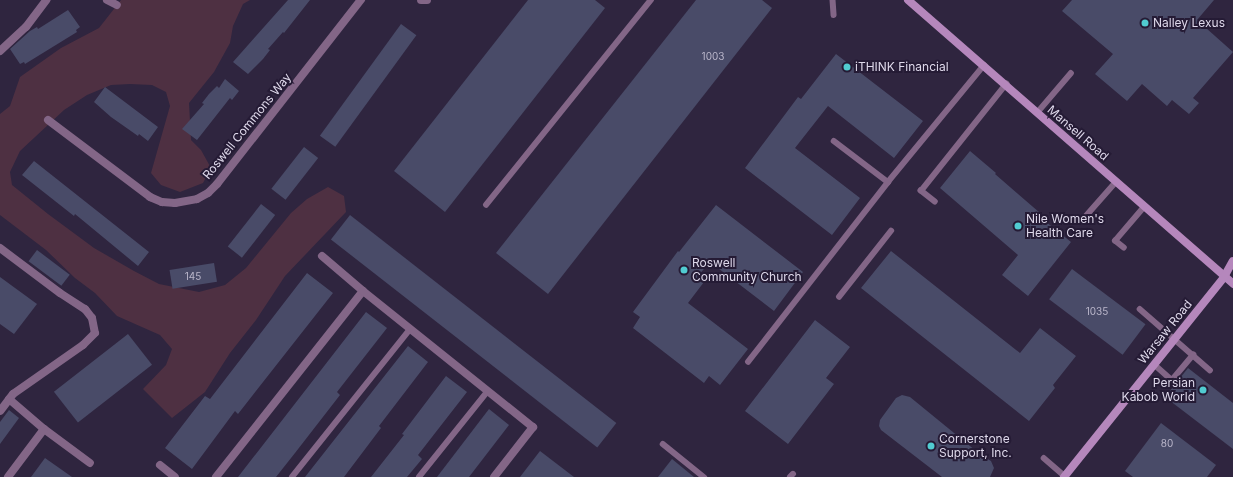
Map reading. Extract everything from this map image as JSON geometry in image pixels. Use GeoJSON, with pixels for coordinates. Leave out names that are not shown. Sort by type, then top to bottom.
{"type":"FeatureCollection","features":[{"type":"Feature","properties":{"kind":"main road","name":"Mansell Road"},"geometry":{"type":"LineString","coordinates":[[910,1],[1233,284]]}},
{"type":"Feature","properties":{"kind":"main road"},"geometry":{"type":"LineString","coordinates":[[1224,277],[1233,261]]}},
{"type":"Feature","properties":{"kind":"main road"},"geometry":{"type":"LineString","coordinates":[[1224,277],[1233,271]]}},
{"type":"Feature","properties":{"kind":"main road","name":"Warsaw Road"},"geometry":{"type":"LineString","coordinates":[[1065,477],[1224,277]]}},
{"type":"Feature","properties":{"kind":"street"},"geometry":{"type":"LineString","coordinates":[[0,51],[26,27],[46,0]]}},
{"type":"Feature","properties":{"kind":"street"},"geometry":{"type":"LineString","coordinates":[[107,0],[117,5]]}},
{"type":"Feature","properties":{"kind":"street","name":"Roswell Commons Way"},"geometry":{"type":"LineString","coordinates":[[48,120],[150,197],[162,202],[175,203],[197,199],[217,184],[362,0]]}},
{"type":"Feature","properties":{"kind":"street"},"geometry":{"type":"LineString","coordinates":[[422,0],[427,0]]}},
{"type":"Feature","properties":{"kind":"street"},"geometry":{"type":"LineString","coordinates":[[0,248],[60,293],[85,309],[92,318],[95,333],[83,345],[13,394],[0,411]]}},
{"type":"Feature","properties":{"kind":"street"},"geometry":{"type":"LineString","coordinates":[[322,256],[363,291],[532,427],[494,477]]}},
{"type":"Feature","properties":{"kind":"street"},"geometry":{"type":"LineString","coordinates":[[216,477],[363,291]]}},
{"type":"Feature","properties":{"kind":"street"},"geometry":{"type":"LineString","coordinates":[[9,399],[44,429],[90,463]]}},
{"type":"Feature","properties":{"kind":"street"},"geometry":{"type":"LineString","coordinates":[[8,477],[44,429]]}},
{"type":"Feature","properties":{"kind":"street"},"geometry":{"type":"LineString","coordinates":[[160,465],[175,477]]}},
{"type":"Feature","properties":{"kind":"lane"},"geometry":{"type":"LineString","coordinates":[[486,205],[651,0]]}},
{"type":"Feature","properties":{"kind":"lane"},"geometry":{"type":"LineString","coordinates":[[833,0],[834,15]]}},
{"type":"Feature","properties":{"kind":"lane"},"geometry":{"type":"LineString","coordinates":[[748,362],[888,182],[984,65]]}},
{"type":"Feature","properties":{"kind":"lane"},"geometry":{"type":"LineString","coordinates":[[1037,113],[1071,73]]}},
{"type":"Feature","properties":{"kind":"lane"},"geometry":{"type":"LineString","coordinates":[[935,202],[921,191],[1006,84]]}},
{"type":"Feature","properties":{"kind":"lane"},"geometry":{"type":"LineString","coordinates":[[834,141],[888,182]]}},
{"type":"Feature","properties":{"kind":"lane"},"geometry":{"type":"LineString","coordinates":[[1085,217],[1116,182]]}},
{"type":"Feature","properties":{"kind":"lane"},"geometry":{"type":"LineString","coordinates":[[1124,248],[1115,241],[1144,207]]}},
{"type":"Feature","properties":{"kind":"lane"},"geometry":{"type":"LineString","coordinates":[[840,297],[891,231]]}},
{"type":"Feature","properties":{"kind":"lane"},"geometry":{"type":"LineString","coordinates":[[1140,309],[1210,370]]}},
{"type":"Feature","properties":{"kind":"lane"},"geometry":{"type":"LineString","coordinates":[[292,477],[410,329]]}},
{"type":"Feature","properties":{"kind":"lane"},"geometry":{"type":"LineString","coordinates":[[1154,364],[1172,380],[1193,355]]}},
{"type":"Feature","properties":{"kind":"lane"},"geometry":{"type":"LineString","coordinates":[[419,477],[488,391]]}},
{"type":"Feature","properties":{"kind":"lane"},"geometry":{"type":"LineString","coordinates":[[664,444],[704,477]]}},
{"type":"Feature","properties":{"kind":"lane"},"geometry":{"type":"LineString","coordinates":[[1044,458],[1065,477]]}},
{"type":"Feature","properties":{"kind":"shaded area"},"geometry":{"type":"Polygon","coordinates":[[[121,0],[250,0],[243,4],[233,26],[230,43],[214,72],[189,103],[191,140],[201,150],[211,168],[203,183],[180,192],[161,185],[151,173],[170,106],[166,92],[152,85],[130,84],[111,85],[87,95],[64,110],[20,151],[10,172],[12,185],[94,248],[134,271],[159,284],[199,292],[225,285],[246,268],[291,213],[307,199],[328,187],[344,196],[346,212],[285,276],[256,320],[230,353],[205,392],[172,418],[143,389],[166,365],[172,349],[160,335],[117,316],[95,293],[75,278],[46,250],[0,215],[0,114],[10,106],[20,77],[61,48],[99,28],[121,0]]]}},
{"type":"Feature","properties":{"kind":"building"},"geometry":{"type":"Polygon","coordinates":[[[288,0],[310,0],[284,33],[283,32],[268,49],[270,50],[263,59],[248,74],[233,62],[288,0]]]}},
{"type":"Feature","properties":{"kind":"building"},"geometry":{"type":"Polygon","coordinates":[[[528,0],[595,0],[605,8],[445,212],[394,171],[528,0]]]}},
{"type":"Feature","properties":{"kind":"building"},"geometry":{"type":"Polygon","coordinates":[[[696,0],[762,0],[772,8],[548,294],[496,253],[696,0]]]}},
{"type":"Feature","properties":{"kind":"building"},"geometry":{"type":"Polygon","coordinates":[[[1072,0],[1214,0],[1197,20],[1233,52],[1193,98],[1199,103],[1189,114],[1172,100],[1167,106],[1142,84],[1127,101],[1095,74],[1113,54],[1062,11],[1072,0]]]}},
{"type":"Feature","properties":{"kind":"building"},"geometry":{"type":"Polygon","coordinates":[[[68,10],[80,27],[76,30],[77,32],[25,64],[24,62],[20,64],[10,49],[30,31],[37,27],[38,29],[68,10]]]}},
{"type":"Feature","properties":{"kind":"building"},"geometry":{"type":"Polygon","coordinates":[[[401,24],[416,35],[335,147],[320,136],[401,24]]]}},
{"type":"Feature","properties":{"kind":"building"},"geometry":{"type":"Polygon","coordinates":[[[836,54],[923,121],[894,158],[828,106],[795,148],[860,198],[832,235],[745,168],[798,97],[801,99],[836,54]]]}},
{"type":"Feature","properties":{"kind":"building"},"geometry":{"type":"Polygon","coordinates":[[[225,79],[239,91],[232,100],[230,98],[197,140],[182,129],[204,104],[202,103],[209,94],[217,86],[219,88],[225,79]]]}},
{"type":"Feature","properties":{"kind":"building"},"geometry":{"type":"Polygon","coordinates":[[[105,87],[158,127],[148,141],[139,134],[138,136],[111,117],[94,102],[105,87]]]}},
{"type":"Feature","properties":{"kind":"building"},"geometry":{"type":"Polygon","coordinates":[[[304,147],[318,158],[286,200],[271,189],[304,147]]]}},
{"type":"Feature","properties":{"kind":"building","name":"Nile Women's Health Care"},"geometry":{"type":"Polygon","coordinates":[[[970,151],[1047,219],[1045,221],[1071,242],[1028,296],[1002,275],[1018,255],[940,188],[970,151]]]}},
{"type":"Feature","properties":{"kind":"building"},"geometry":{"type":"Polygon","coordinates":[[[34,161],[149,252],[138,266],[75,214],[74,216],[22,175],[34,161]]]}},
{"type":"Feature","properties":{"kind":"building"},"geometry":{"type":"Polygon","coordinates":[[[261,204],[275,215],[242,258],[228,247],[261,204]]]}},
{"type":"Feature","properties":{"kind":"building"},"geometry":{"type":"Polygon","coordinates":[[[716,205],[803,272],[774,311],[710,262],[697,277],[704,282],[688,303],[748,349],[720,385],[709,376],[704,383],[633,328],[640,317],[633,312],[678,251],[679,252],[716,205]]]}},
{"type":"Feature","properties":{"kind":"building"},"geometry":{"type":"Polygon","coordinates":[[[350,215],[616,423],[597,448],[331,239],[350,215]]]}},
{"type":"Feature","properties":{"kind":"building"},"geometry":{"type":"Polygon","coordinates":[[[37,250],[70,275],[61,286],[29,261],[37,250]]]}},
{"type":"Feature","properties":{"kind":"building"},"geometry":{"type":"Polygon","coordinates":[[[891,251],[1020,353],[1040,328],[1076,356],[1053,385],[1055,388],[1029,421],[861,288],[891,251]]]}},
{"type":"Feature","properties":{"kind":"building"},"geometry":{"type":"Polygon","coordinates":[[[214,263],[217,282],[173,289],[170,270],[214,263]]]}},
{"type":"Feature","properties":{"kind":"building"},"geometry":{"type":"Polygon","coordinates":[[[1072,269],[1145,324],[1123,355],[1049,299],[1072,269]]]}},
{"type":"Feature","properties":{"kind":"building"},"geometry":{"type":"Polygon","coordinates":[[[307,273],[333,293],[238,414],[235,411],[192,469],[165,448],[205,396],[210,399],[307,273]]]}},
{"type":"Feature","properties":{"kind":"building"},"geometry":{"type":"Polygon","coordinates":[[[0,277],[37,304],[14,334],[0,324],[0,277]]]}},
{"type":"Feature","properties":{"kind":"building"},"geometry":{"type":"Polygon","coordinates":[[[366,312],[387,328],[337,392],[340,395],[276,477],[238,477],[366,312]]]}},
{"type":"Feature","properties":{"kind":"building"},"geometry":{"type":"Polygon","coordinates":[[[815,320],[850,347],[826,378],[834,384],[788,444],[745,411],[815,320]]]}},
{"type":"Feature","properties":{"kind":"building"},"geometry":{"type":"Polygon","coordinates":[[[128,334],[152,365],[78,423],[54,392],[128,334]]]}},
{"type":"Feature","properties":{"kind":"building"},"geometry":{"type":"Polygon","coordinates":[[[408,346],[428,362],[379,426],[381,428],[344,477],[305,477],[408,346]]]}},
{"type":"Feature","properties":{"kind":"building"},"geometry":{"type":"Polygon","coordinates":[[[1188,368],[1233,403],[1233,449],[1165,397],[1188,368]]]}},
{"type":"Feature","properties":{"kind":"building"},"geometry":{"type":"Polygon","coordinates":[[[446,376],[467,392],[418,455],[422,459],[407,477],[371,477],[404,435],[402,434],[446,376]]]}},
{"type":"Feature","properties":{"kind":"building"},"geometry":{"type":"Polygon","coordinates":[[[902,395],[910,397],[981,455],[991,461],[994,468],[990,477],[942,477],[881,430],[879,426],[880,420],[896,398],[902,395]]]}},
{"type":"Feature","properties":{"kind":"building"},"geometry":{"type":"Polygon","coordinates":[[[489,409],[509,425],[469,477],[437,477],[489,409]]]}},
{"type":"Feature","properties":{"kind":"building"},"geometry":{"type":"Polygon","coordinates":[[[9,410],[19,418],[0,444],[0,422],[9,410]]]}},
{"type":"Feature","properties":{"kind":"building"},"geometry":{"type":"Polygon","coordinates":[[[1161,423],[1216,465],[1207,477],[1133,477],[1125,471],[1161,423]]]}},
{"type":"Feature","properties":{"kind":"building"},"geometry":{"type":"Polygon","coordinates":[[[540,451],[574,477],[520,477],[540,451]]]}},
{"type":"Feature","properties":{"kind":"building"},"geometry":{"type":"Polygon","coordinates":[[[45,458],[72,477],[31,477],[45,458]]]}},
{"type":"Feature","properties":{"kind":"building"},"geometry":{"type":"Polygon","coordinates":[[[672,459],[694,477],[658,477],[672,459]]]}},
{"type":"Feature","properties":{"kind":"place","name":"Nalley Lexus"},"geometry":{"type":"Point","coordinates":[1145,23]}},
{"type":"Feature","properties":{"kind":"place","name":"iTHINK Financial"},"geometry":{"type":"Point","coordinates":[847,67]}},
{"type":"Feature","properties":{"kind":"place","name":"Nile Women's Health Care"},"geometry":{"type":"Point","coordinates":[1018,226]}},
{"type":"Feature","properties":{"kind":"place","name":"Roswell Community Church"},"geometry":{"type":"Point","coordinates":[684,270]}},
{"type":"Feature","properties":{"kind":"place","name":"Persian Kabob World"},"geometry":{"type":"Point","coordinates":[1203,390]}},
{"type":"Feature","properties":{"kind":"place","name":"Cornerstone Support, Inc."},"geometry":{"type":"Point","coordinates":[931,446]}}]}
